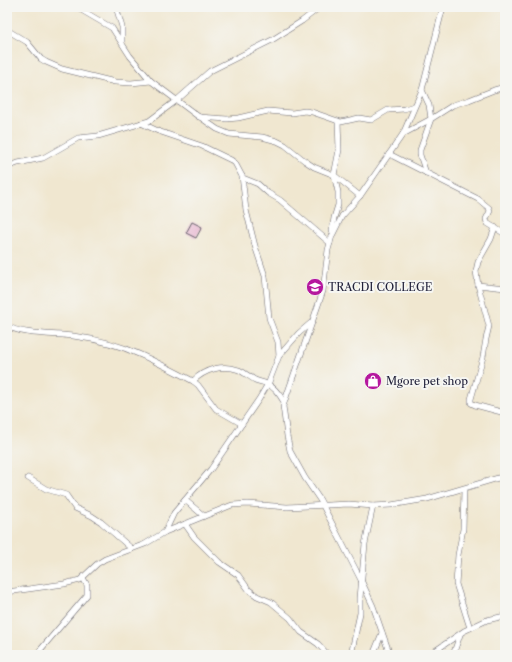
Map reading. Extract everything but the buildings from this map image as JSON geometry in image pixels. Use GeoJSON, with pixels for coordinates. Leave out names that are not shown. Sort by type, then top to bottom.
{"type":"FeatureCollection","features":[{"type":"Feature","properties":{"kind":"street"},"geometry":{"type":"LineString","coordinates":[[79,7],[83,11],[112,28],[130,56],[151,81],[217,129],[229,134],[277,140],[314,167],[334,174],[360,196]]}},
{"type":"Feature","properties":{"kind":"street"},"geometry":{"type":"LineString","coordinates":[[116,7],[122,27],[122,43]]}},
{"type":"Feature","properties":{"kind":"street"},"geometry":{"type":"LineString","coordinates":[[7,167],[18,163],[43,158],[78,138],[98,136],[149,121],[177,100],[210,71],[272,40],[302,21],[320,7]]}},
{"type":"Feature","properties":{"kind":"street"},"geometry":{"type":"LineString","coordinates":[[332,236],[342,216],[360,196],[402,134],[422,90],[443,7]]}},
{"type":"Feature","properties":{"kind":"street"},"geometry":{"type":"LineString","coordinates":[[7,30],[27,42],[41,59],[62,69],[115,82],[131,83],[151,81]]}},
{"type":"Feature","properties":{"kind":"street"},"geometry":{"type":"LineString","coordinates":[[402,134],[431,119],[453,104],[469,100],[505,86]]}},
{"type":"Feature","properties":{"kind":"street"},"geometry":{"type":"LineString","coordinates":[[422,90],[429,105],[431,119],[420,150],[420,155],[426,173]]}},
{"type":"Feature","properties":{"kind":"street"},"geometry":{"type":"LineString","coordinates":[[200,117],[227,119],[272,111],[292,113],[305,111],[342,122],[359,118],[371,120],[388,110],[404,109],[414,106]]}},
{"type":"Feature","properties":{"kind":"street"},"geometry":{"type":"LineString","coordinates":[[338,121],[339,150],[334,174],[338,192],[338,205],[334,218],[323,291],[284,402],[287,436],[290,451],[304,478],[322,505],[361,580],[373,606],[390,655]]}},
{"type":"Feature","properties":{"kind":"street"},"geometry":{"type":"LineString","coordinates":[[141,123],[158,131],[202,146],[226,157],[235,163],[242,176],[246,210],[265,276],[269,318],[278,346],[279,356]]}},
{"type":"Feature","properties":{"kind":"street"},"geometry":{"type":"LineString","coordinates":[[389,154],[478,199],[489,208],[490,211],[486,219],[487,222],[505,234]]}},
{"type":"Feature","properties":{"kind":"street"},"geometry":{"type":"LineString","coordinates":[[242,176],[258,184],[268,194],[280,200],[330,243]]}},
{"type":"Feature","properties":{"kind":"street"},"geometry":{"type":"LineString","coordinates":[[495,227],[491,238],[478,262],[476,271],[478,285],[489,326],[483,357],[471,403],[504,413],[505,403]]}},
{"type":"Feature","properties":{"kind":"street"},"geometry":{"type":"LineString","coordinates":[[478,285],[505,288]]}},
{"type":"Feature","properties":{"kind":"street"},"geometry":{"type":"LineString","coordinates":[[165,532],[174,513],[211,469],[268,384],[279,356],[299,333],[312,322]]}},
{"type":"Feature","properties":{"kind":"street"},"geometry":{"type":"LineString","coordinates":[[7,325],[10,328],[24,331],[83,338],[128,349],[193,381],[198,385],[216,409],[242,424]]}},
{"type":"Feature","properties":{"kind":"street"},"geometry":{"type":"LineString","coordinates":[[193,381],[210,369],[229,368],[238,370],[256,380],[268,384],[277,392],[284,402]]}},
{"type":"Feature","properties":{"kind":"street"},"geometry":{"type":"LineString","coordinates":[[7,592],[74,582],[83,578],[91,569],[105,559],[145,544],[165,532],[224,507],[236,504],[287,507],[349,504],[373,506],[391,505],[427,499],[505,476]]}},
{"type":"Feature","properties":{"kind":"street"},"geometry":{"type":"LineString","coordinates":[[28,478],[46,489],[66,495],[76,508],[101,522],[132,549]]}},
{"type":"Feature","properties":{"kind":"street"},"geometry":{"type":"LineString","coordinates":[[464,489],[463,529],[458,555],[456,584],[470,628]]}},
{"type":"Feature","properties":{"kind":"street"},"geometry":{"type":"LineString","coordinates":[[185,500],[204,516]]}},
{"type":"Feature","properties":{"kind":"street"},"geometry":{"type":"LineString","coordinates":[[351,655],[360,613],[361,580],[365,544],[373,506]]}},
{"type":"Feature","properties":{"kind":"street"},"geometry":{"type":"LineString","coordinates":[[186,524],[194,537],[219,562],[238,575],[249,590],[257,596],[271,602],[290,618],[301,632],[318,644],[328,655]]}},
{"type":"Feature","properties":{"kind":"street"},"geometry":{"type":"LineString","coordinates":[[36,655],[84,600],[87,595],[88,588],[83,578]]}},
{"type":"Feature","properties":{"kind":"street"},"geometry":{"type":"LineString","coordinates":[[429,655],[470,628],[487,620],[505,616]]}},
{"type":"Feature","properties":{"kind":"street"},"geometry":{"type":"LineString","coordinates":[[373,655],[382,633]]}},
{"type":"Feature","properties":{"kind":"street"},"geometry":{"type":"LineString","coordinates":[[453,655],[460,635]]}},
{"type":"Feature","properties":{"kind":"place","name":"TRACDI COLLEGE"},"geometry":{"type":"Point","coordinates":[315,287]}},
{"type":"Feature","properties":{"kind":"place","name":"Mgore pet shop"},"geometry":{"type":"Point","coordinates":[373,381]}}]}
